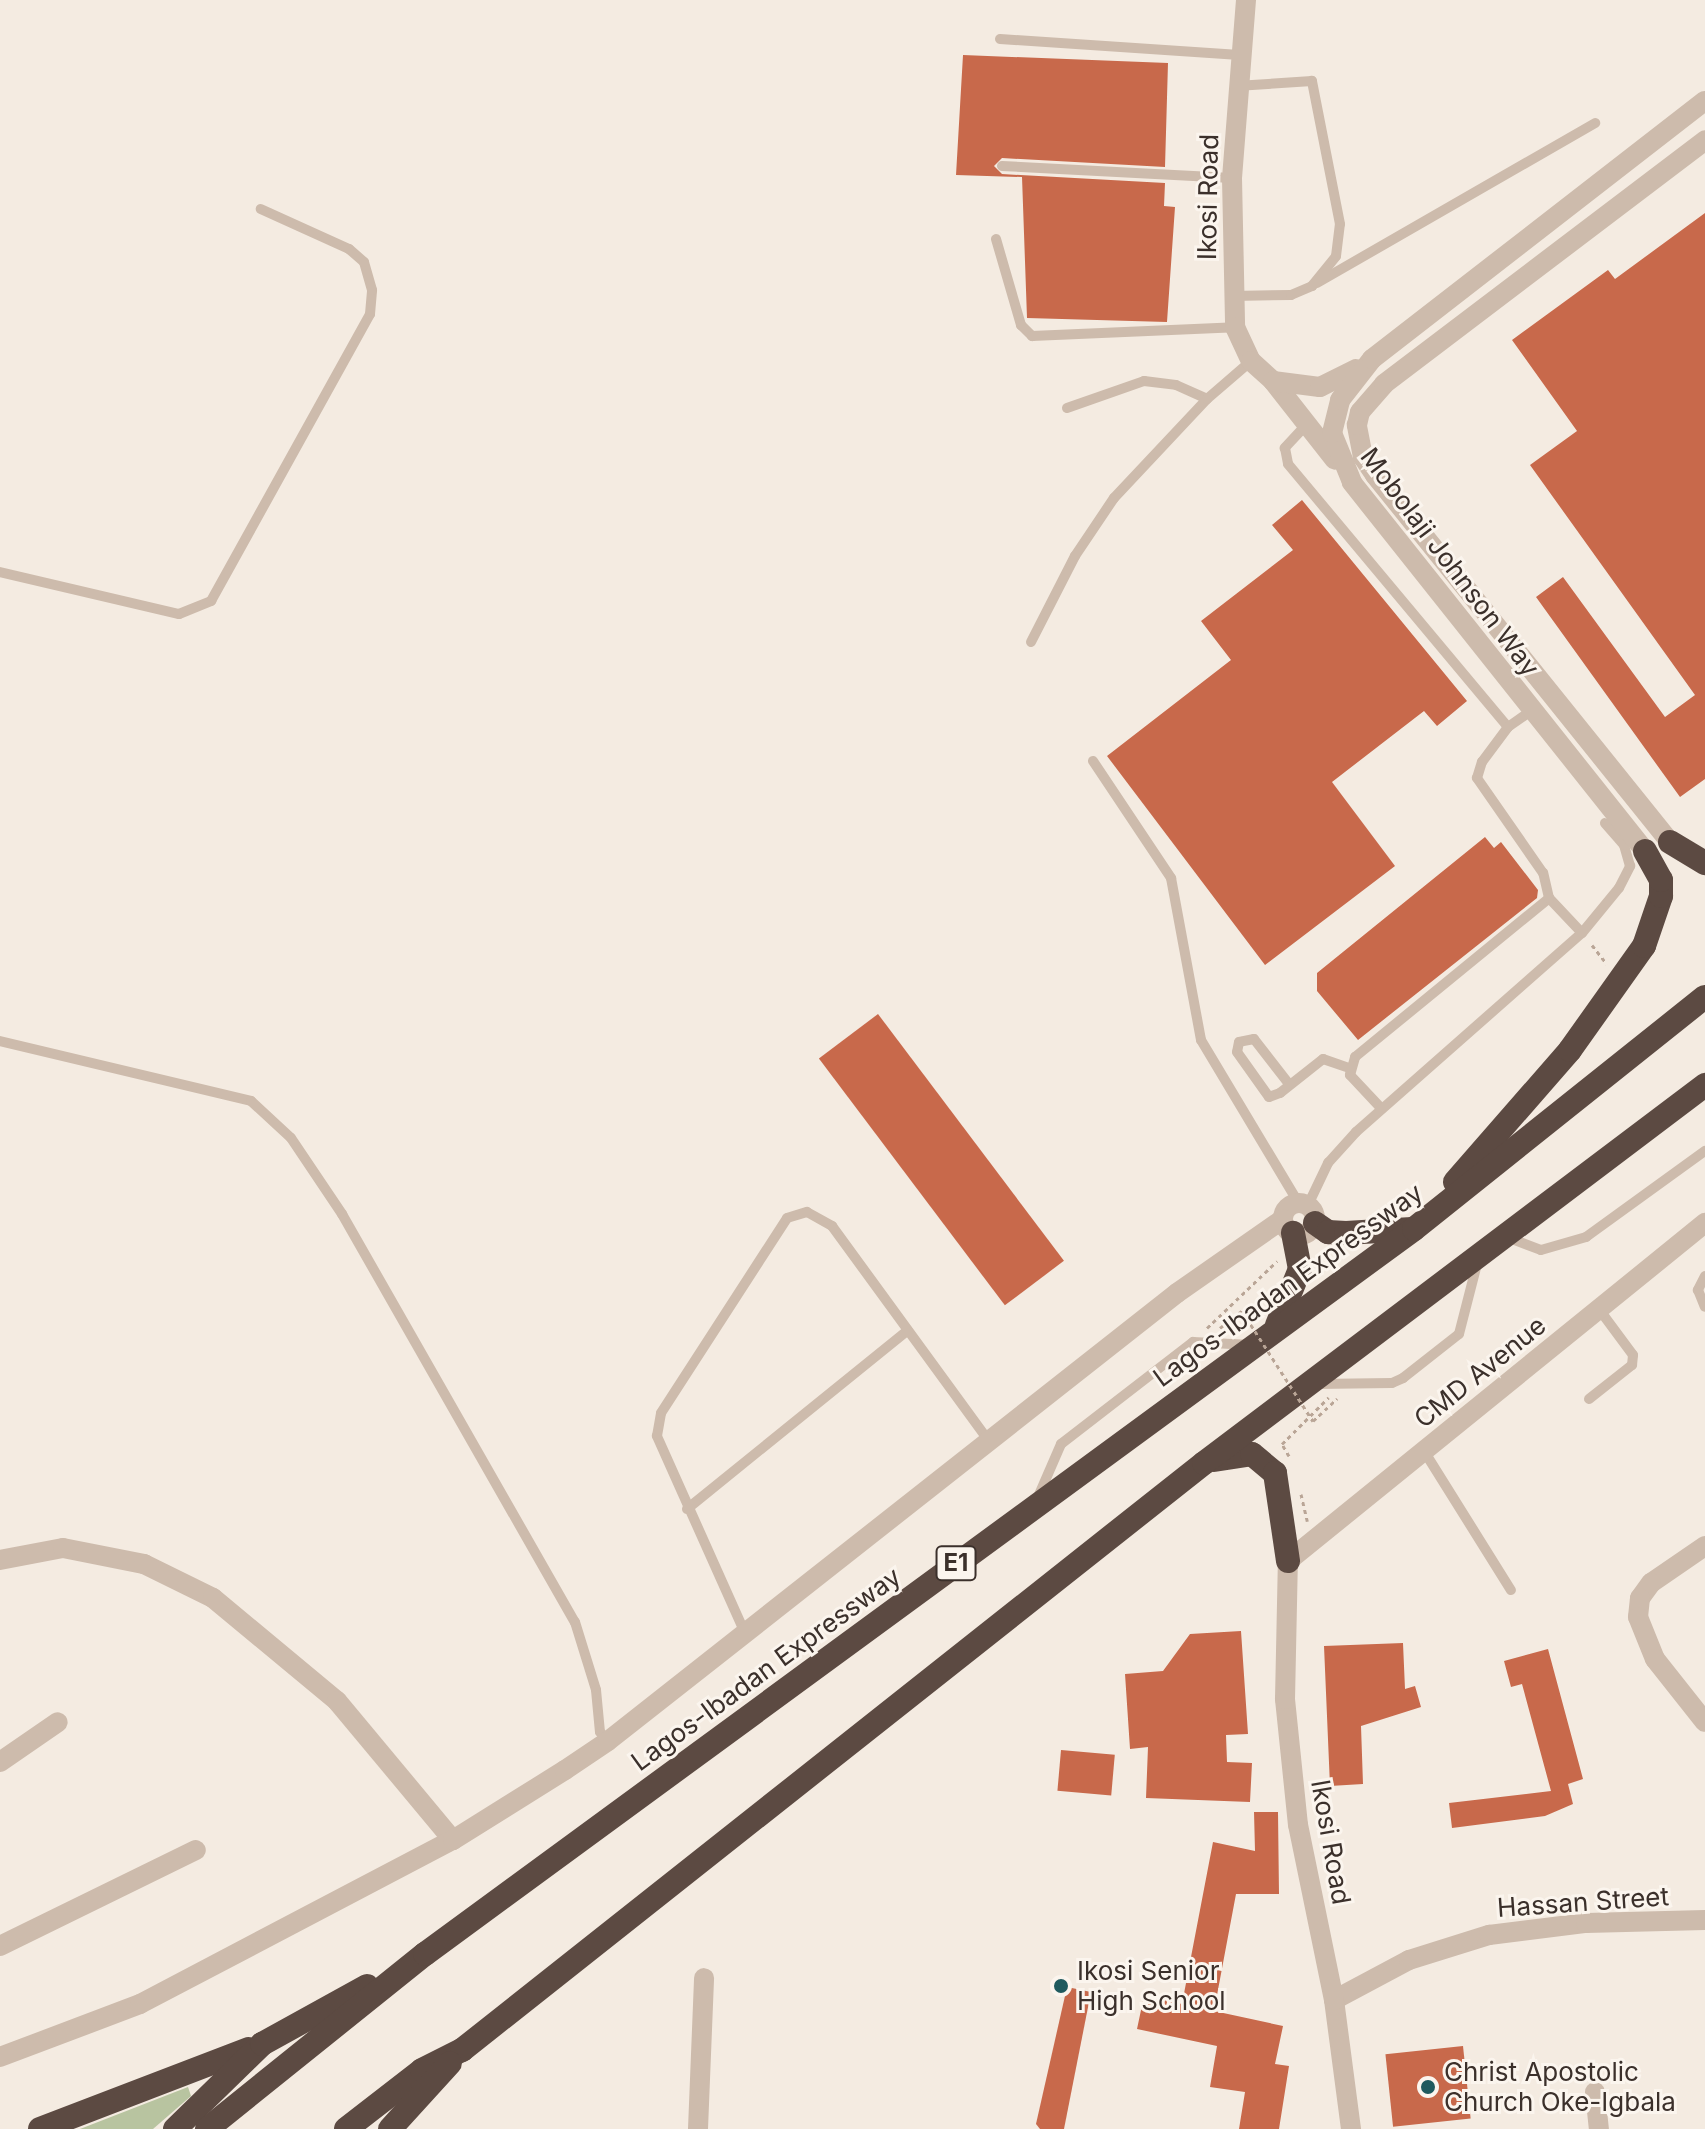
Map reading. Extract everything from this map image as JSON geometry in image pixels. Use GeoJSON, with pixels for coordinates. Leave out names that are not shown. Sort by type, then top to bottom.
{"type":"FeatureCollection","features":[{"type":"Feature","properties":{"kind":"highway"},"geometry":{"type":"LineString","coordinates":[[1670,842],[1705,863]]}},
{"type":"Feature","properties":{"kind":"highway"},"geometry":{"type":"LineString","coordinates":[[1307,1210],[1328,1232],[1414,1229],[1570,1050],[1644,946],[1661,896],[1661,880],[1645,851]]}},
{"type":"Feature","properties":{"kind":"highway","name":"Lagos-Ibadan Expressway"},"geometry":{"type":"LineString","coordinates":[[207,2129],[425,1954],[1414,1229],[1705,997]]}},
{"type":"Feature","properties":{"kind":"highway"},"geometry":{"type":"LineString","coordinates":[[390,2129],[462,2050],[1204,1463],[1705,1085]]}},
{"type":"Feature","properties":{"kind":"highway"},"geometry":{"type":"LineString","coordinates":[[1275,1329],[1300,1269],[1288,1226]]}},
{"type":"Feature","properties":{"kind":"highway"},"geometry":{"type":"LineString","coordinates":[[1204,1463],[1233,1454],[1266,1461],[1282,1498],[1288,1561]]}},
{"type":"Feature","properties":{"kind":"highway"},"geometry":{"type":"LineString","coordinates":[[40,2129],[262,2044],[425,1954]]}},
{"type":"Feature","properties":{"kind":"highway"},"geometry":{"type":"LineString","coordinates":[[175,2129],[262,2044]]}},
{"type":"Feature","properties":{"kind":"highway"},"geometry":{"type":"LineString","coordinates":[[346,2129],[422,2070],[462,2050]]}},
{"type":"Feature","properties":{"kind":"street","name":"Ikosi Road"},"geometry":{"type":"LineString","coordinates":[[1246,0],[1236,86],[1232,178],[1235,327],[1251,361],[1273,381],[1332,452]]}},
{"type":"Feature","properties":{"kind":"street","name":"Mobolaji Johnson Way"},"geometry":{"type":"LineString","coordinates":[[1645,851],[1352,482],[1332,452],[1334,415],[1344,393],[1372,359],[1705,101]]}},
{"type":"Feature","properties":{"kind":"street"},"geometry":{"type":"LineString","coordinates":[[1273,381],[1344,393],[1365,405],[1409,364],[1554,260],[1705,140]]}},
{"type":"Feature","properties":{"kind":"street"},"geometry":{"type":"LineString","coordinates":[[1320,387],[1372,359]]}},
{"type":"Feature","properties":{"kind":"street","name":"Mobolaji Johnson Way"},"geometry":{"type":"LineString","coordinates":[[1365,405],[1357,425],[1360,447],[1375,475],[1670,842]]}},
{"type":"Feature","properties":{"kind":"street"},"geometry":{"type":"LineString","coordinates":[[1332,452],[1360,447]]}},
{"type":"Feature","properties":{"kind":"street"},"geometry":{"type":"LineString","coordinates":[[0,2057],[140,2004],[453,1840],[608,1741],[989,1441],[1263,1232],[1288,1226],[1309,1232],[1307,1210],[1289,1206],[1288,1226]]}},
{"type":"Feature","properties":{"kind":"street","name":"CMD Avenue"},"geometry":{"type":"LineString","coordinates":[[1288,1561],[1705,1223]]}},
{"type":"Feature","properties":{"kind":"street"},"geometry":{"type":"LineString","coordinates":[[1705,1546],[1651,1583],[1640,1598],[1638,1617],[1655,1659],[1705,1722]]}},
{"type":"Feature","properties":{"kind":"street"},"geometry":{"type":"LineString","coordinates":[[0,1560],[63,1548],[144,1564],[213,1598],[337,1701],[453,1840]]}},
{"type":"Feature","properties":{"kind":"street","name":"Ikosi Road"},"geometry":{"type":"LineString","coordinates":[[1288,1561],[1286,1715],[1298,1825],[1334,2000],[1351,2129]]}},
{"type":"Feature","properties":{"kind":"street"},"geometry":{"type":"LineString","coordinates":[[0,1762],[58,1722]]}},
{"type":"Feature","properties":{"kind":"street"},"geometry":{"type":"LineString","coordinates":[[0,1946],[196,1850]]}},
{"type":"Feature","properties":{"kind":"street","name":"Hassan Street"},"geometry":{"type":"LineString","coordinates":[[1334,2000],[1409,1960],[1489,1935],[1586,1923],[1705,1920]]}},
{"type":"Feature","properties":{"kind":"street"},"geometry":{"type":"LineString","coordinates":[[698,2129],[704,1978]]}},
{"type":"Feature","properties":{"kind":"street"},"geometry":{"type":"LineString","coordinates":[[1595,2092],[1599,2129]]}},
{"type":"Feature","properties":{"kind":"lane"},"geometry":{"type":"LineString","coordinates":[[1000,39],[1239,55]]}},
{"type":"Feature","properties":{"kind":"lane"},"geometry":{"type":"LineString","coordinates":[[1236,86],[1312,81],[1340,224],[1336,256],[1312,286]]}},
{"type":"Feature","properties":{"kind":"lane"},"geometry":{"type":"LineString","coordinates":[[1232,296],[1291,295],[1312,286],[1595,123]]}},
{"type":"Feature","properties":{"kind":"lane"},"geometry":{"type":"LineString","coordinates":[[1002,166],[1232,178]]}},
{"type":"Feature","properties":{"kind":"lane"},"geometry":{"type":"LineString","coordinates":[[0,572],[179,614],[211,601],[370,314],[372,290],[364,262],[349,249],[261,209]]}},
{"type":"Feature","properties":{"kind":"lane"},"geometry":{"type":"LineString","coordinates":[[996,239],[1021,325],[1032,336],[1235,327]]}},
{"type":"Feature","properties":{"kind":"lane"},"geometry":{"type":"LineString","coordinates":[[1031,642],[1093,526],[1142,465],[1207,399],[1251,361]]}},
{"type":"Feature","properties":{"kind":"lane"},"geometry":{"type":"LineString","coordinates":[[1067,408],[1144,381],[1176,385],[1207,399]]}},
{"type":"Feature","properties":{"kind":"lane"},"geometry":{"type":"LineString","coordinates":[[1307,424],[1285,448],[1288,464],[1508,727]]}},
{"type":"Feature","properties":{"kind":"lane"},"geometry":{"type":"LineString","coordinates":[[1531,711],[1508,727],[1477,770],[1479,785],[1543,873],[1549,898],[1582,933]]}},
{"type":"Feature","properties":{"kind":"lane"},"geometry":{"type":"LineString","coordinates":[[1093,761],[1171,878],[1201,1040],[1307,1210]]}},
{"type":"Feature","properties":{"kind":"lane"},"geometry":{"type":"LineString","coordinates":[[1307,1210],[1328,1163],[1380,1107],[1582,933],[1619,888],[1630,866],[1624,845],[1605,823]]}},
{"type":"Feature","properties":{"kind":"lane"},"geometry":{"type":"LineString","coordinates":[[1349,1068],[1355,1057],[1549,898]]}},
{"type":"Feature","properties":{"kind":"lane"},"geometry":{"type":"LineString","coordinates":[[1289,1084],[1254,1039],[1239,1042],[1237,1052],[1269,1097],[1289,1084],[1323,1059],[1349,1068],[1380,1107]]}},
{"type":"Feature","properties":{"kind":"lane"},"geometry":{"type":"LineString","coordinates":[[0,1041],[251,1101],[291,1138],[342,1214],[575,1622],[596,1690],[600,1732],[608,1741]]}},
{"type":"Feature","properties":{"kind":"lane"},"geometry":{"type":"LineString","coordinates":[[1505,1236],[1541,1250],[1586,1237],[1705,1151]]}},
{"type":"Feature","properties":{"kind":"lane"},"geometry":{"type":"LineString","coordinates":[[745,1633],[657,1436],[661,1413],[787,1218],[807,1212],[832,1226],[989,1441]]}},
{"type":"Feature","properties":{"kind":"lane"},"geometry":{"type":"LineString","coordinates":[[1310,1384],[1403,1378],[1459,1334],[1478,1256]]}},
{"type":"Feature","properties":{"kind":"lane"},"geometry":{"type":"LineString","coordinates":[[1705,1276],[1698,1290],[1705,1307]]}},
{"type":"Feature","properties":{"kind":"lane"},"geometry":{"type":"LineString","coordinates":[[1589,1399],[1632,1365],[1633,1355],[1599,1309]]}},
{"type":"Feature","properties":{"kind":"lane"},"geometry":{"type":"LineString","coordinates":[[687,1509],[908,1330]]}},
{"type":"Feature","properties":{"kind":"lane"},"geometry":{"type":"LineString","coordinates":[[1035,1505],[1061,1444],[1198,1342],[1253,1345]]}},
{"type":"Feature","properties":{"kind":"lane"},"geometry":{"type":"LineString","coordinates":[[1424,1451],[1511,1590]]}},
{"type":"Feature","properties":{"kind":"path"},"geometry":{"type":"LineString","coordinates":[[1582,933],[1603,960]]}},
{"type":"Feature","properties":{"kind":"path"},"geometry":{"type":"LineString","coordinates":[[1198,1342],[1280,1258],[1263,1232]]}},
{"type":"Feature","properties":{"kind":"path"},"geometry":{"type":"LineString","coordinates":[[1198,1342],[1242,1311],[1313,1421],[1349,1383]]}},
{"type":"Feature","properties":{"kind":"path"},"geometry":{"type":"LineString","coordinates":[[1292,1460],[1282,1444],[1349,1383]]}},
{"type":"Feature","properties":{"kind":"path"},"geometry":{"type":"LineString","coordinates":[[1300,1488],[1311,1544]]}},
{"type":"Feature","properties":{"kind":"green space"},"geometry":{"type":"Polygon","coordinates":[[[188,2087],[191,2096],[153,2129],[80,2129],[188,2087]]]}},
{"type":"Feature","properties":{"kind":"building"},"geometry":{"type":"Polygon","coordinates":[[[963,55],[1168,63],[1165,167],[1002,158],[994,166],[1002,174],[1165,183],[1164,206],[1175,207],[1167,322],[1027,318],[1022,177],[956,175],[963,55]]]}},
{"type":"Feature","properties":{"kind":"building"},"geometry":{"type":"Polygon","coordinates":[[[1705,213],[1705,779],[1680,797],[1536,597],[1563,577],[1665,717],[1695,695],[1530,465],[1577,431],[1512,340],[1608,270],[1615,279],[1705,213]]]}},
{"type":"Feature","properties":{"kind":"building"},"geometry":{"type":"Polygon","coordinates":[[[1302,500],[1467,701],[1437,726],[1424,711],[1332,782],[1395,866],[1265,965],[1107,756],[1231,660],[1201,621],[1293,550],[1272,525],[1302,500]]]}},
{"type":"Feature","properties":{"kind":"building"},"geometry":{"type":"Polygon","coordinates":[[[1485,837],[1494,848],[1501,842],[1538,890],[1537,898],[1358,1040],[1317,991],[1317,973],[1485,837]]]}},
{"type":"Feature","properties":{"kind":"building"},"geometry":{"type":"Polygon","coordinates":[[[878,1014],[1064,1261],[1005,1305],[819,1059],[878,1014]]]}},
{"type":"Feature","properties":{"kind":"building"},"geometry":{"type":"Polygon","coordinates":[[[1241,1631],[1248,1734],[1226,1735],[1227,1762],[1252,1763],[1250,1802],[1146,1798],[1148,1747],[1130,1749],[1125,1674],[1163,1671],[1190,1634],[1241,1631]]]}},
{"type":"Feature","properties":{"kind":"building"},"geometry":{"type":"Polygon","coordinates":[[[1403,1643],[1405,1689],[1415,1686],[1421,1707],[1361,1726],[1363,1784],[1330,1786],[1324,1646],[1403,1643]]]}},
{"type":"Feature","properties":{"kind":"building"},"geometry":{"type":"Polygon","coordinates":[[[1548,1649],[1583,1779],[1568,1784],[1573,1804],[1545,1816],[1452,1828],[1449,1803],[1551,1791],[1522,1684],[1511,1687],[1504,1661],[1548,1649]]]}},
{"type":"Feature","properties":{"kind":"building"},"geometry":{"type":"Polygon","coordinates":[[[1061,1750],[1115,1755],[1111,1796],[1057,1791],[1061,1750]]]}},
{"type":"Feature","properties":{"kind":"building"},"geometry":{"type":"Polygon","coordinates":[[[1254,1812],[1278,1812],[1279,1894],[1236,1894],[1214,2011],[1283,2026],[1275,2064],[1289,2066],[1279,2129],[1239,2129],[1245,2092],[1210,2087],[1217,2046],[1137,2029],[1144,1996],[1182,2004],[1213,1842],[1255,1851],[1254,1812]]]}},
{"type":"Feature","properties":{"kind":"building"},"geometry":{"type":"Polygon","coordinates":[[[1067,1987],[1091,1992],[1064,2129],[1040,2129],[1036,2124],[1067,1987]]]}},
{"type":"Feature","properties":{"kind":"building","name":"Christ Apostolic Church Oke-Igbala"},"geometry":{"type":"Polygon","coordinates":[[[1463,2046],[1471,2119],[1393,2127],[1385,2054],[1463,2046]]]}},
{"type":"Feature","properties":{"kind":"place","name":"Ikosi Senior High School"},"geometry":{"type":"Point","coordinates":[1061,1986]}},
{"type":"Feature","properties":{"kind":"place","name":"Christ Apostolic Church Oke-Igbala"},"geometry":{"type":"Point","coordinates":[1428,2087]}}]}
